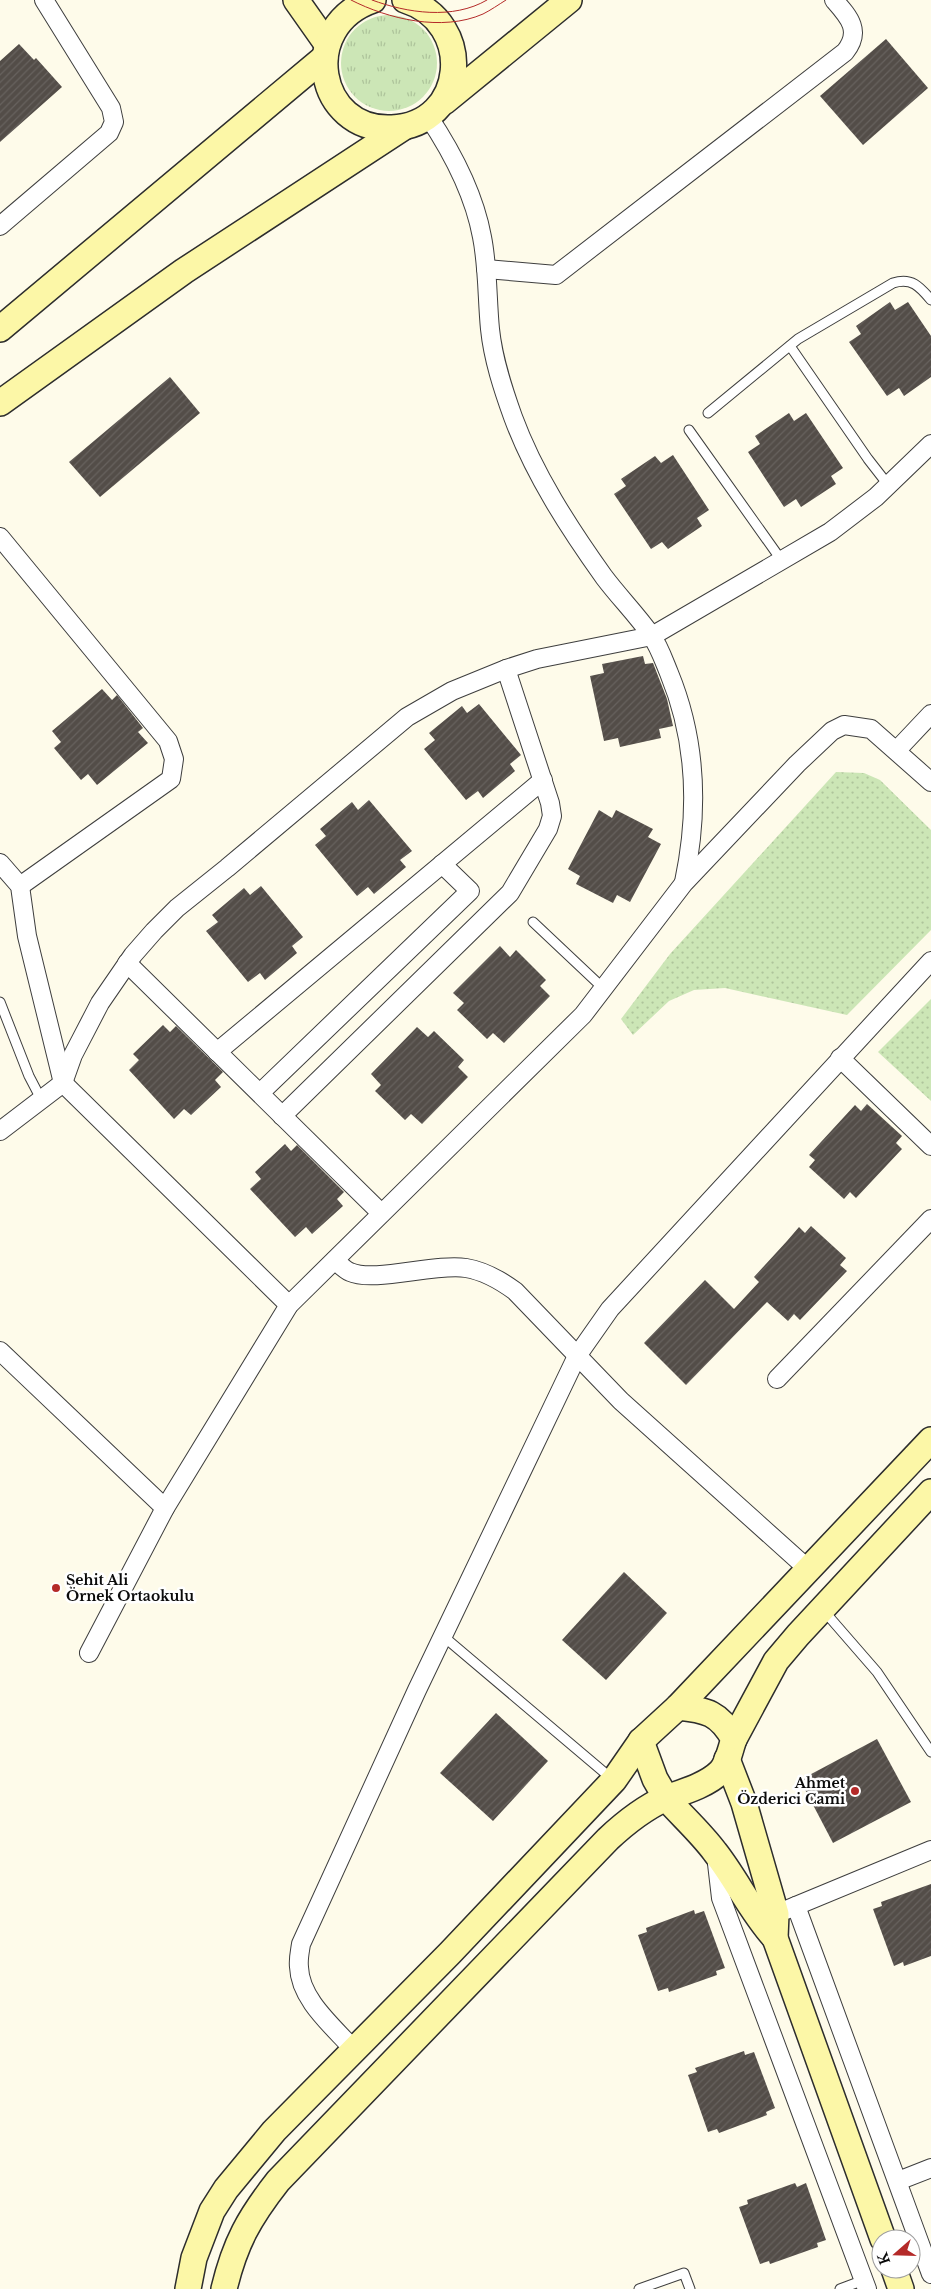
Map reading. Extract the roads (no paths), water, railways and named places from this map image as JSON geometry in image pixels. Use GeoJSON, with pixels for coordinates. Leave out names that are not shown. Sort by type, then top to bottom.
{"type":"FeatureCollection","features":[{"type":"Feature","properties":{"kind":"main road"},"geometry":{"type":"LineString","coordinates":[[296,0],[326,50]]}},
{"type":"Feature","properties":{"kind":"main road"},"geometry":{"type":"LineString","coordinates":[[373,0],[360,5],[345,15],[332,31],[326,50],[328,84],[342,108],[364,123],[390,128],[404,127],[416,123],[433,111],[569,0]]}},
{"type":"Feature","properties":{"kind":"main road"},"geometry":{"type":"LineString","coordinates":[[405,0],[427,10],[441,10],[445,30],[454,56],[452,83],[433,111]]}},
{"type":"Feature","properties":{"kind":"main road"},"geometry":{"type":"LineString","coordinates":[[0,329],[326,50]]}},
{"type":"Feature","properties":{"kind":"main road"},"geometry":{"type":"LineString","coordinates":[[0,403],[184,271],[404,127]]}},
{"type":"Feature","properties":{"kind":"main road"},"geometry":{"type":"LineString","coordinates":[[188,2289],[194,2258],[204,2230],[226,2189],[274,2131],[450,1953],[614,1780],[641,1741],[678,1707],[931,1440]]}},
{"type":"Feature","properties":{"kind":"main road"},"geometry":{"type":"LineString","coordinates":[[224,2289],[232,2258],[248,2221],[278,2181],[622,1826],[652,1804],[688,1790],[720,1772],[776,1661],[931,1492]]}},
{"type":"Feature","properties":{"kind":"main road"},"geometry":{"type":"LineString","coordinates":[[678,1707],[700,1709],[713,1714],[726,1725],[744,1804],[783,1919],[880,2229]]}},
{"type":"Feature","properties":{"kind":"main road"},"geometry":{"type":"LineString","coordinates":[[641,1741],[655,1779],[666,1798],[715,1852],[760,1921],[783,1919]]}},
{"type":"Feature","properties":{"kind":"street"},"geometry":{"type":"LineString","coordinates":[[0,226],[109,133],[114,122],[111,108],[44,0]]}},
{"type":"Feature","properties":{"kind":"street"},"geometry":{"type":"LineString","coordinates":[[486,269],[556,275],[845,52],[852,42],[853,28],[846,14],[834,0]]}},
{"type":"Feature","properties":{"kind":"street"},"geometry":{"type":"LineString","coordinates":[[433,111],[471,198],[482,236],[490,330],[504,390],[521,435],[544,482],[582,545],[652,636],[676,690],[690,747],[694,785],[693,830],[684,883]]}},
{"type":"Feature","properties":{"kind":"street"},"geometry":{"type":"LineString","coordinates":[[0,1131],[63,1083],[86,1029],[100,1003],[127,963],[154,931],[177,908],[228,868],[407,717],[452,691],[506,668],[537,659],[652,636],[830,532],[889,486],[931,444]]}},
{"type":"Feature","properties":{"kind":"street"},"geometry":{"type":"LineString","coordinates":[[0,537],[168,741],[174,759],[171,779],[20,886]]}},
{"type":"Feature","properties":{"kind":"street"},"geometry":{"type":"LineString","coordinates":[[282,1116],[510,893],[551,822],[552,809],[506,668]]}},
{"type":"Feature","properties":{"kind":"street"},"geometry":{"type":"LineString","coordinates":[[897,750],[931,714]]}},
{"type":"Feature","properties":{"kind":"street"},"geometry":{"type":"LineString","coordinates":[[89,1653],[165,1508],[289,1304],[583,1015],[684,883],[832,731],[844,725],[871,728],[931,782]]}},
{"type":"Feature","properties":{"kind":"street"},"geometry":{"type":"LineString","coordinates":[[217,1052],[542,780]]}},
{"type":"Feature","properties":{"kind":"street"},"geometry":{"type":"LineString","coordinates":[[0,863],[20,886],[27,936],[63,1083],[289,1304]]}},
{"type":"Feature","properties":{"kind":"street"},"geometry":{"type":"LineString","coordinates":[[260,1093],[470,891],[442,864]]}},
{"type":"Feature","properties":{"kind":"street"},"geometry":{"type":"LineString","coordinates":[[354,2050],[312,2002],[306,1992],[299,1968],[300,1944],[443,1636],[577,1356],[610,1309],[931,961]]}},
{"type":"Feature","properties":{"kind":"street"},"geometry":{"type":"LineString","coordinates":[[127,963],[381,1213]]}},
{"type":"Feature","properties":{"kind":"street"},"geometry":{"type":"LineString","coordinates":[[840,1058],[931,1146]]}},
{"type":"Feature","properties":{"kind":"street"},"geometry":{"type":"LineString","coordinates":[[777,1379],[931,1219]]}},
{"type":"Feature","properties":{"kind":"street"},"geometry":{"type":"LineString","coordinates":[[335,1260],[349,1272],[366,1275],[431,1268],[466,1268],[500,1280],[514,1291],[621,1401],[808,1569]]}},
{"type":"Feature","properties":{"kind":"street"},"geometry":{"type":"LineString","coordinates":[[0,1351],[165,1508]]}},
{"type":"Feature","properties":{"kind":"street"},"geometry":{"type":"LineString","coordinates":[[931,1850],[783,1919],[898,2181],[931,2274]]}},
{"type":"Feature","properties":{"kind":"street"},"geometry":{"type":"LineString","coordinates":[[715,1852],[722,1898],[866,2285]]}},
{"type":"Feature","properties":{"kind":"street"},"geometry":{"type":"LineString","coordinates":[[898,2181],[931,2168]]}},
{"type":"Feature","properties":{"kind":"lane"},"geometry":{"type":"LineString","coordinates":[[708,413],[790,346],[893,283],[913,282],[920,286],[931,300]]}},
{"type":"Feature","properties":{"kind":"lane"},"geometry":{"type":"LineString","coordinates":[[790,346],[868,459],[889,486]]}},
{"type":"Feature","properties":{"kind":"lane"},"geometry":{"type":"LineString","coordinates":[[688,430],[782,561]]}},
{"type":"Feature","properties":{"kind":"lane"},"geometry":{"type":"LineString","coordinates":[[533,922],[603,988]]}},
{"type":"Feature","properties":{"kind":"lane"},"geometry":{"type":"LineString","coordinates":[[0,1002],[29,1076],[41,1099]]}},
{"type":"Feature","properties":{"kind":"lane"},"geometry":{"type":"LineString","coordinates":[[822,1609],[877,1672],[931,1752]]}},
{"type":"Feature","properties":{"kind":"lane"},"geometry":{"type":"LineString","coordinates":[[443,1636],[614,1780]]}},
{"type":"Feature","properties":{"kind":"lane"},"geometry":{"type":"LineString","coordinates":[[639,2289],[684,2273],[690,2289]]}},
{"type":"Feature","properties":{"kind":"lane"},"geometry":{"type":"LineString","coordinates":[[840,2289],[866,2285]]}},
{"type":"Feature","properties":{"kind":"tram line"},"geometry":{"type":"LineString","coordinates":[[351,0],[398,18],[433,22],[467,19],[483,14],[506,0]]}},
{"type":"Feature","properties":{"kind":"tram line"},"geometry":{"type":"LineString","coordinates":[[372,0],[400,8],[430,12],[460,10],[487,0]]}},
{"type":"Feature","properties":{"kind":"place","name":"Şehit Ali Örnek Ortaokulu"},"geometry":{"type":"Point","coordinates":[56,1588]}},
{"type":"Feature","properties":{"kind":"place","name":"Ahmet Özderici Cami"},"geometry":{"type":"Point","coordinates":[855,1791]}}]}
